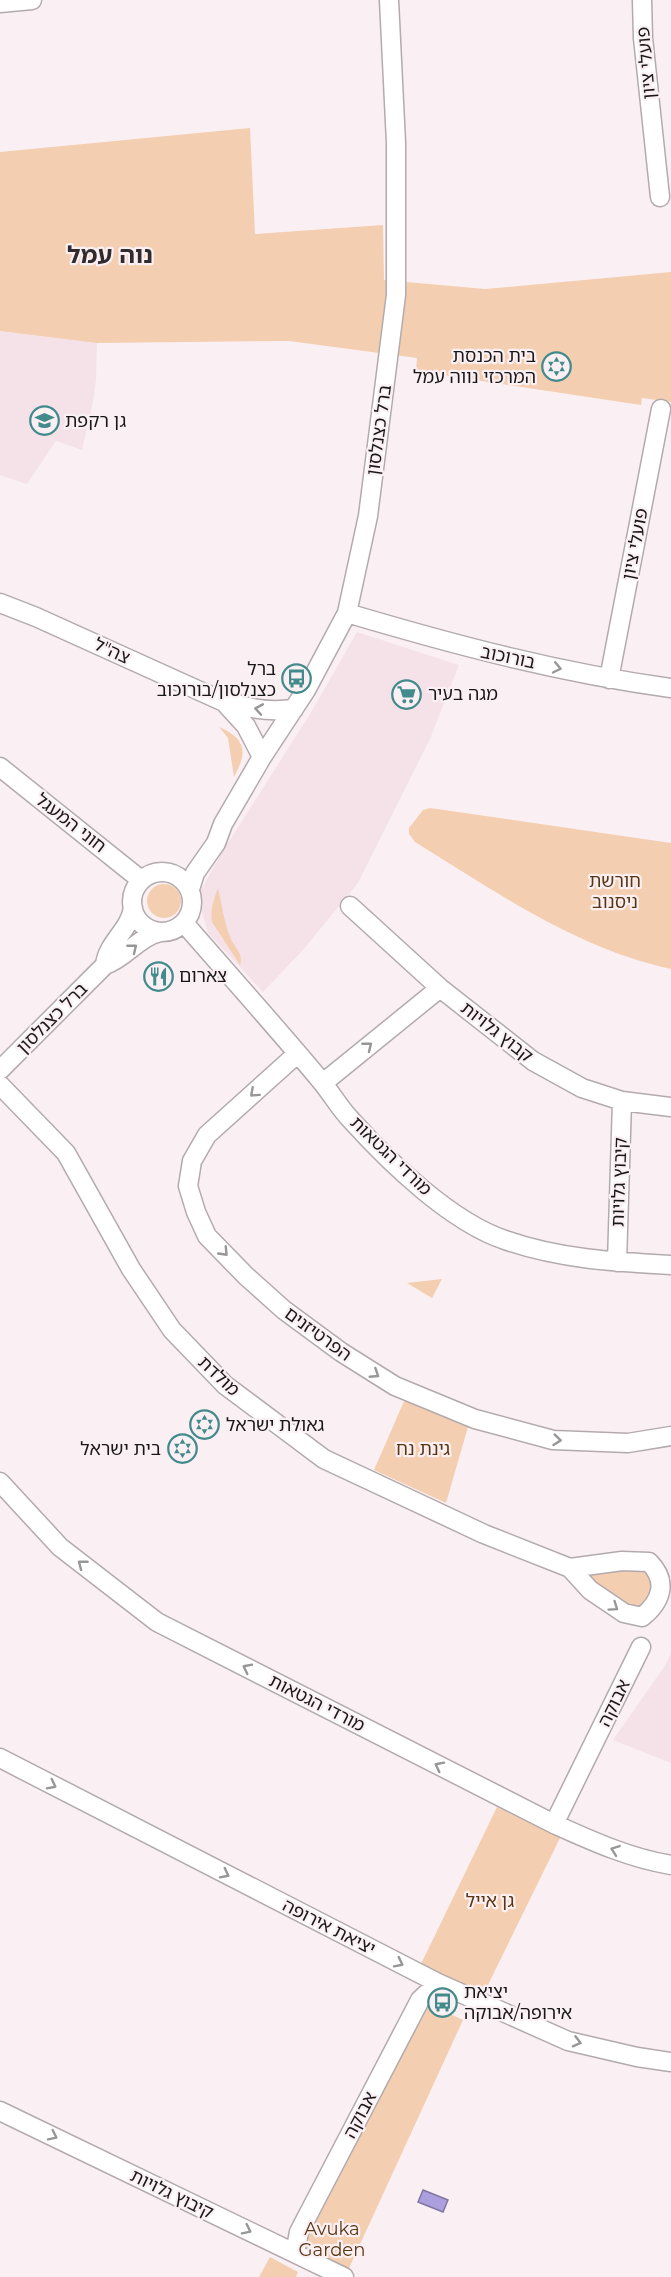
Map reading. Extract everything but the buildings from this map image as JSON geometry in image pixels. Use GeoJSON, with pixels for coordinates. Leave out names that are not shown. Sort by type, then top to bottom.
{"type":"FeatureCollection","features":[{"type":"Feature","properties":{"kind":"street"},"geometry":{"type":"LineString","coordinates":[[0,3],[32,0]]}},
{"type":"Feature","properties":{"kind":"street","name":"ברל כצנלסון"},"geometry":{"type":"LineString","coordinates":[[0,1070],[105,965],[115,962],[152,934],[170,931],[184,923],[193,907],[190,889],[192,879],[216,843],[223,824],[262,757],[306,690],[347,613],[368,516],[396,295],[396,144],[389,0]]}},
{"type":"Feature","properties":{"kind":"street","name":"פועלי ציון"},"geometry":{"type":"LineString","coordinates":[[642,0],[643,38],[660,198]]}},
{"type":"Feature","properties":{"kind":"street","name":"פועלי ציון"},"geometry":{"type":"LineString","coordinates":[[609,680],[661,409]]}},
{"type":"Feature","properties":{"kind":"street","name":"צה\"ל"},"geometry":{"type":"LineString","coordinates":[[0,603],[36,616],[224,702],[246,726],[262,757]]}},
{"type":"Feature","properties":{"kind":"street","name":"בורוכוב"},"geometry":{"type":"LineString","coordinates":[[347,613],[459,646],[609,680],[671,688]]}},
{"type":"Feature","properties":{"kind":"street","name":"צה\"ל"},"geometry":{"type":"LineString","coordinates":[[224,702],[273,711],[294,709]]}},
{"type":"Feature","properties":{"kind":"street","name":"חוני המעגל"},"geometry":{"type":"LineString","coordinates":[[0,767],[141,880]]}},
{"type":"Feature","properties":{"kind":"street","name":"ברל כצנלסון"},"geometry":{"type":"LineString","coordinates":[[105,965],[106,954],[127,925],[133,908],[133,892],[141,880],[154,872],[169,872],[180,868],[223,824]]}},
{"type":"Feature","properties":{"kind":"street"},"geometry":{"type":"LineString","coordinates":[[169,872],[185,881],[190,889]]}},
{"type":"Feature","properties":{"kind":"street","name":"קבוץ גלויות"},"geometry":{"type":"LineString","coordinates":[[350,906],[441,988],[533,1061],[582,1088],[622,1101],[671,1107]]}},
{"type":"Feature","properties":{"kind":"street"},"geometry":{"type":"LineString","coordinates":[[133,908],[135,915],[146,927],[161,932]]}},
{"type":"Feature","properties":{"kind":"street","name":"מורדי הגטאות"},"geometry":{"type":"LineString","coordinates":[[184,923],[323,1083],[351,1120],[416,1184],[472,1224],[503,1240],[562,1256],[671,1265]]}},
{"type":"Feature","properties":{"kind":"street"},"geometry":{"type":"LineString","coordinates":[[323,1083],[441,988]]}},
{"type":"Feature","properties":{"kind":"street","name":"הפרטיזנים"},"geometry":{"type":"LineString","coordinates":[[297,1054],[207,1135],[192,1161],[188,1186],[207,1236],[284,1310],[341,1352],[395,1386],[476,1419],[553,1440],[628,1443],[671,1436]]}},
{"type":"Feature","properties":{"kind":"street","name":"מולדת"},"geometry":{"type":"LineString","coordinates":[[0,1085],[66,1153],[131,1269],[172,1330],[225,1385],[324,1459],[484,1534],[570,1568],[590,1590],[624,1614],[642,1617],[657,1600],[661,1586],[658,1572],[649,1562],[622,1562],[570,1568]]}},
{"type":"Feature","properties":{"kind":"street","name":"קיבוץ גלויות"},"geometry":{"type":"LineString","coordinates":[[617,1262],[622,1101]]}},
{"type":"Feature","properties":{"kind":"street","name":"מורדי הגטאות"},"geometry":{"type":"LineString","coordinates":[[0,1482],[60,1547],[157,1622],[554,1824],[610,1849],[647,1861],[671,1865]]}},
{"type":"Feature","properties":{"kind":"street","name":"אבוקה"},"geometry":{"type":"LineString","coordinates":[[554,1824],[641,1647]]}},
{"type":"Feature","properties":{"kind":"street","name":"יציאת אירופה"},"geometry":{"type":"LineString","coordinates":[[0,1758],[438,1983],[568,2041],[637,2057],[671,2062]]}},
{"type":"Feature","properties":{"kind":"street","name":"אבוקה"},"geometry":{"type":"LineString","coordinates":[[295,2253],[299,2232],[420,2000],[438,1983]]}},
{"type":"Feature","properties":{"kind":"street","name":"קיבוץ גלויות"},"geometry":{"type":"LineString","coordinates":[[0,2110],[295,2253],[314,2270],[344,2277]]}},
{"type":"Feature","properties":{"kind":"shaded area","name":"גן רקפת"},"geometry":{"type":"Polygon","coordinates":[[[0,331],[97,343],[93,402],[82,450],[56,441],[27,484],[0,475],[0,331]]]}},
{"type":"Feature","properties":{"kind":"shaded area"},"geometry":{"type":"Polygon","coordinates":[[[357,632],[459,665],[430,739],[358,883],[303,950],[263,992],[208,933],[200,905],[201,890],[221,854],[310,714],[357,632]]]}},
{"type":"Feature","properties":{"kind":"shaded area"},"geometry":{"type":"Polygon","coordinates":[[[671,1653],[671,1763],[613,1740],[664,1667],[671,1653]]]}},
{"type":"Feature","properties":{"kind":"shaded area"},"geometry":{"type":"Polygon","coordinates":[[[423,2190],[448,2200],[443,2212],[418,2202],[423,2190]]]}},
{"type":"Feature","properties":{"kind":"green space"},"geometry":{"type":"Polygon","coordinates":[[[250,128],[255,234],[383,225],[384,280],[485,289],[671,272],[671,402],[642,398],[641,405],[416,371],[417,358],[289,341],[97,343],[0,331],[0,152],[250,128]]]}},
{"type":"Feature","properties":{"kind":"green space"},"geometry":{"type":"Polygon","coordinates":[[[219,727],[235,736],[242,747],[243,753],[234,777],[228,738],[219,727]]]}},
{"type":"Feature","properties":{"kind":"green space","name":"חורשת ניסנוב"},"geometry":{"type":"Polygon","coordinates":[[[430,808],[671,843],[671,969],[636,960],[570,933],[507,899],[415,842],[409,834],[409,828],[423,810],[430,808]]]}},
{"type":"Feature","properties":{"kind":"green space"},"geometry":{"type":"Polygon","coordinates":[[[164,884],[176,889],[181,901],[176,913],[164,918],[152,913],[147,901],[152,889],[164,884]]]}},
{"type":"Feature","properties":{"kind":"green space"},"geometry":{"type":"Polygon","coordinates":[[[218,888],[229,933],[240,955],[240,965],[212,922],[212,908],[218,888]]]}},
{"type":"Feature","properties":{"kind":"green space"},"geometry":{"type":"Polygon","coordinates":[[[442,1279],[432,1298],[407,1283],[442,1279]]]}},
{"type":"Feature","properties":{"kind":"green space","name":"גינת נח"},"geometry":{"type":"Polygon","coordinates":[[[405,1399],[468,1427],[446,1503],[374,1470],[405,1399]]]}},
{"type":"Feature","properties":{"kind":"green space"},"geometry":{"type":"Polygon","coordinates":[[[622,1561],[659,1572],[642,1617],[570,1568],[622,1561]]]}},
{"type":"Feature","properties":{"kind":"green space","name":"גן אייל"},"geometry":{"type":"Polygon","coordinates":[[[497,1807],[560,1838],[483,1995],[421,1964],[497,1807]]]}},
{"type":"Feature","properties":{"kind":"green space","name":"Avuka Garden"},"geometry":{"type":"Polygon","coordinates":[[[420,2000],[463,2020],[345,2277],[295,2253],[420,2000]]]}},
{"type":"Feature","properties":{"kind":"green space"},"geometry":{"type":"Polygon","coordinates":[[[270,2257],[298,2272],[296,2277],[259,2277],[270,2257]]]}},
{"type":"Feature","properties":{"kind":"place","name":"בית הכנסת המרכזי נווה עמל"},"geometry":{"type":"Point","coordinates":[557,366]}},
{"type":"Feature","properties":{"kind":"place","name":"גן רקפת"},"geometry":{"type":"Point","coordinates":[44,421]}},
{"type":"Feature","properties":{"kind":"place","name":"ברל כצנלסון/בורוכוב"},"geometry":{"type":"Point","coordinates":[297,679]}},
{"type":"Feature","properties":{"kind":"place","name":"מגה בעיר"},"geometry":{"type":"Point","coordinates":[407,694]}},
{"type":"Feature","properties":{"kind":"place","name":"צארום"},"geometry":{"type":"Point","coordinates":[158,976]}},
{"type":"Feature","properties":{"kind":"place","name":"גאולת ישראל"},"geometry":{"type":"Point","coordinates":[205,1425]}},
{"type":"Feature","properties":{"kind":"place","name":"בית ישראל"},"geometry":{"type":"Point","coordinates":[182,1449]}},
{"type":"Feature","properties":{"kind":"place","name":"יציאת אירופה/אבוקה"},"geometry":{"type":"Point","coordinates":[443,2002]}},
{"type":"Feature","properties":{"kind":"district","name":"נוה עמל"},"geometry":{"type":"Point","coordinates":[110,255]}}]}
